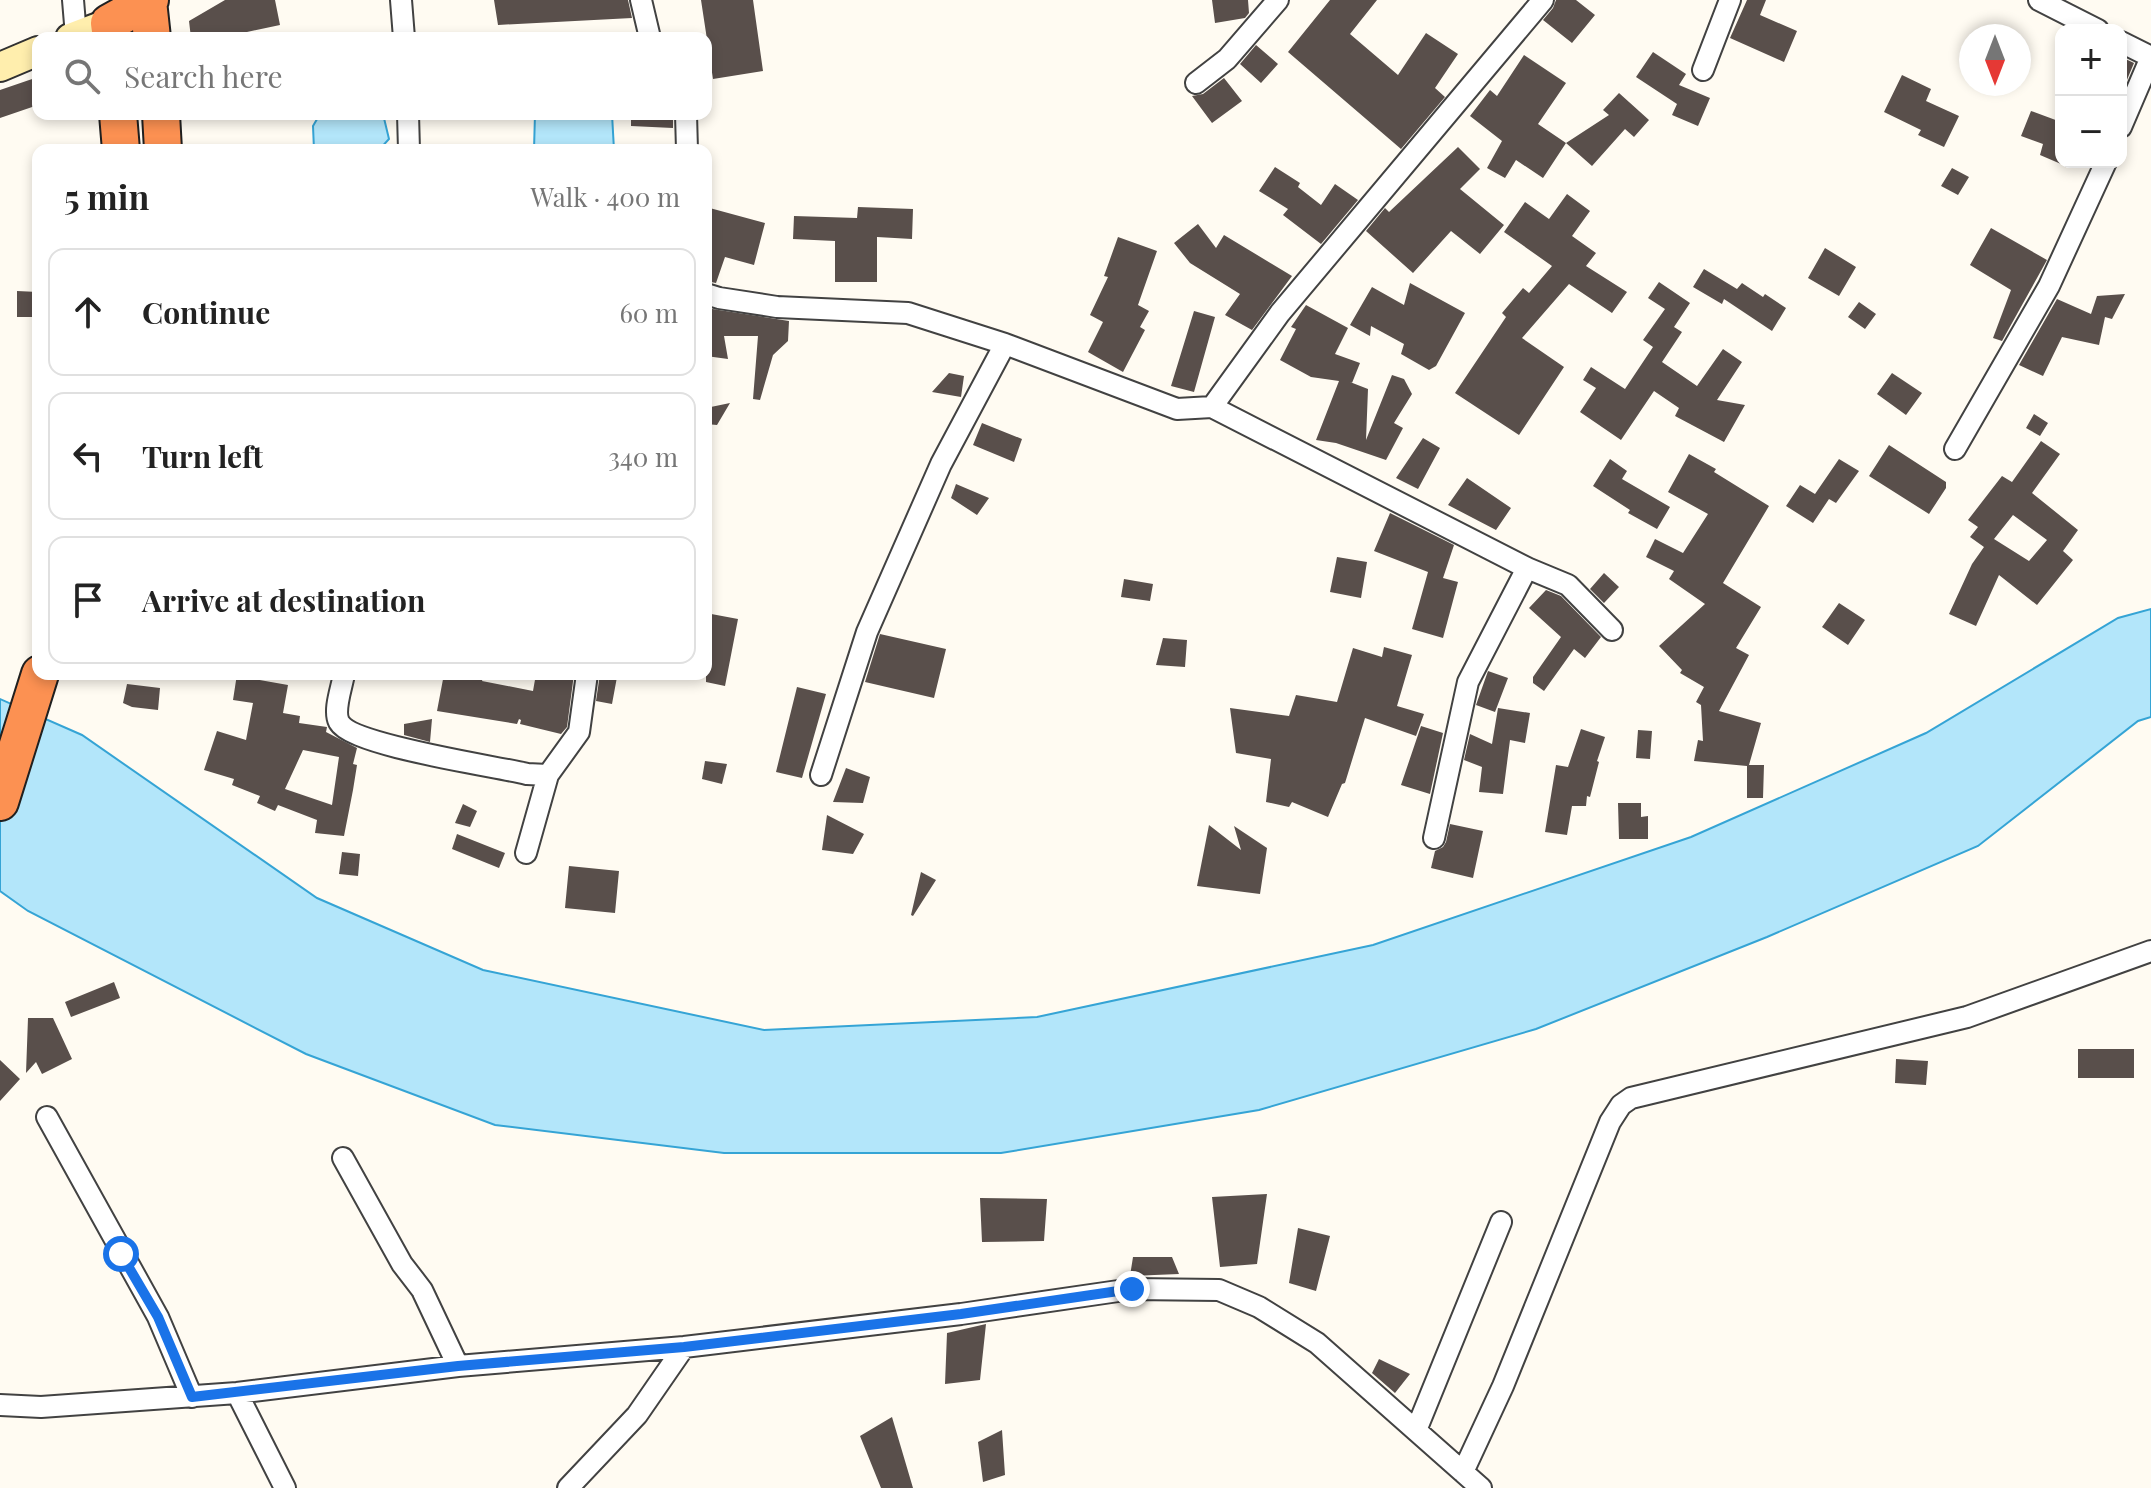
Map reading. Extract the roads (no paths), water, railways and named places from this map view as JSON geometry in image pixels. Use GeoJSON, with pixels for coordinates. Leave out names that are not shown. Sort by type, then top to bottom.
{"type":"FeatureCollection","features":[{"type":"Feature","properties":{"kind":"highway"},"geometry":{"type":"LineString","coordinates":[[95,32],[149,1],[152,32]]}},
{"type":"Feature","properties":{"kind":"highway"},"geometry":{"type":"LineString","coordinates":[[118,120],[120,144]]}},
{"type":"Feature","properties":{"kind":"highway"},"geometry":{"type":"LineString","coordinates":[[161,120],[163,144]]}},
{"type":"Feature","properties":{"kind":"highway"},"geometry":{"type":"LineString","coordinates":[[0,802],[38,680]]}},
{"type":"Feature","properties":{"kind":"main road"},"geometry":{"type":"LineString","coordinates":[[0,67],[32,54]]}},
{"type":"Feature","properties":{"kind":"street"},"geometry":{"type":"LineString","coordinates":[[73,0],[90,32]]}},
{"type":"Feature","properties":{"kind":"street"},"geometry":{"type":"LineString","coordinates":[[401,0],[404,32]]}},
{"type":"Feature","properties":{"kind":"street"},"geometry":{"type":"LineString","coordinates":[[641,0],[649,32]]}},
{"type":"Feature","properties":{"kind":"street"},"geometry":{"type":"LineString","coordinates":[[1196,83],[1227,59],[1278,0]]}},
{"type":"Feature","properties":{"kind":"street"},"geometry":{"type":"LineString","coordinates":[[1212,407],[1280,313],[1543,0]]}},
{"type":"Feature","properties":{"kind":"street"},"geometry":{"type":"LineString","coordinates":[[1703,70],[1730,0]]}},
{"type":"Feature","properties":{"kind":"street"},"geometry":{"type":"LineString","coordinates":[[2039,0],[2086,24]]}},
{"type":"Feature","properties":{"kind":"street"},"geometry":{"type":"LineString","coordinates":[[2127,45],[2151,57],[2127,113]]}},
{"type":"Feature","properties":{"kind":"street"},"geometry":{"type":"LineString","coordinates":[[408,120],[409,144]]}},
{"type":"Feature","properties":{"kind":"street"},"geometry":{"type":"LineString","coordinates":[[686,120],[687,144]]}},
{"type":"Feature","properties":{"kind":"street"},"geometry":{"type":"LineString","coordinates":[[1955,449],[2049,286],[2103,168]]}},
{"type":"Feature","properties":{"kind":"street"},"geometry":{"type":"LineString","coordinates":[[712,295],[777,307],[908,313],[1005,344],[1177,409],[1212,407],[1527,568],[1568,585],[1612,630]]}},
{"type":"Feature","properties":{"kind":"street"},"geometry":{"type":"LineString","coordinates":[[821,775],[867,632],[941,464],[1005,344]]}},
{"type":"Feature","properties":{"kind":"street"},"geometry":{"type":"LineString","coordinates":[[1434,838],[1468,682],[1527,568]]}},
{"type":"Feature","properties":{"kind":"street"},"geometry":{"type":"LineString","coordinates":[[343,680],[337,714],[340,724],[349,733],[388,745],[527,774],[548,775]]}},
{"type":"Feature","properties":{"kind":"street"},"geometry":{"type":"LineString","coordinates":[[526,853],[548,775],[579,732],[586,680]]}},
{"type":"Feature","properties":{"kind":"street"},"geometry":{"type":"LineString","coordinates":[[1463,1472],[1503,1386],[1610,1122],[1621,1105],[1631,1098],[1967,1017],[2151,951]]}},
{"type":"Feature","properties":{"kind":"street"},"geometry":{"type":"LineString","coordinates":[[47,1117],[158,1317],[192,1397]]}},
{"type":"Feature","properties":{"kind":"street"},"geometry":{"type":"LineString","coordinates":[[343,1158],[402,1264],[422,1290],[458,1366]]}},
{"type":"Feature","properties":{"kind":"street"},"geometry":{"type":"LineString","coordinates":[[1417,1428],[1501,1222]]}},
{"type":"Feature","properties":{"kind":"street"},"geometry":{"type":"LineString","coordinates":[[0,1405],[41,1407],[237,1393],[458,1366],[684,1347],[961,1314],[1132,1289],[1219,1290],[1259,1307],[1317,1343],[1417,1428],[1481,1488]]}},
{"type":"Feature","properties":{"kind":"street"},"geometry":{"type":"LineString","coordinates":[[568,1488],[637,1415],[684,1347]]}},
{"type":"Feature","properties":{"kind":"street"},"geometry":{"type":"LineString","coordinates":[[237,1393],[285,1488]]}},
{"type":"Feature","properties":{"kind":"water"},"geometry":{"type":"Polygon","coordinates":[[[316,120],[384,120],[389,139],[384,144],[314,144],[313,126],[316,120]]]}},
{"type":"Feature","properties":{"kind":"water"},"geometry":{"type":"Polygon","coordinates":[[[535,120],[612,120],[614,144],[534,144],[535,120]]]}},
{"type":"Feature","properties":{"kind":"water"},"geometry":{"type":"Polygon","coordinates":[[[2151,609],[2151,717],[2138,721],[1978,846],[1767,937],[1536,1029],[1259,1110],[1001,1153],[724,1153],[495,1125],[306,1054],[28,911],[0,891],[0,699],[82,735],[317,898],[483,970],[764,1030],[1037,1017],[1373,945],[1691,837],[1926,733],[2118,618],[2151,609]]]}}]}
